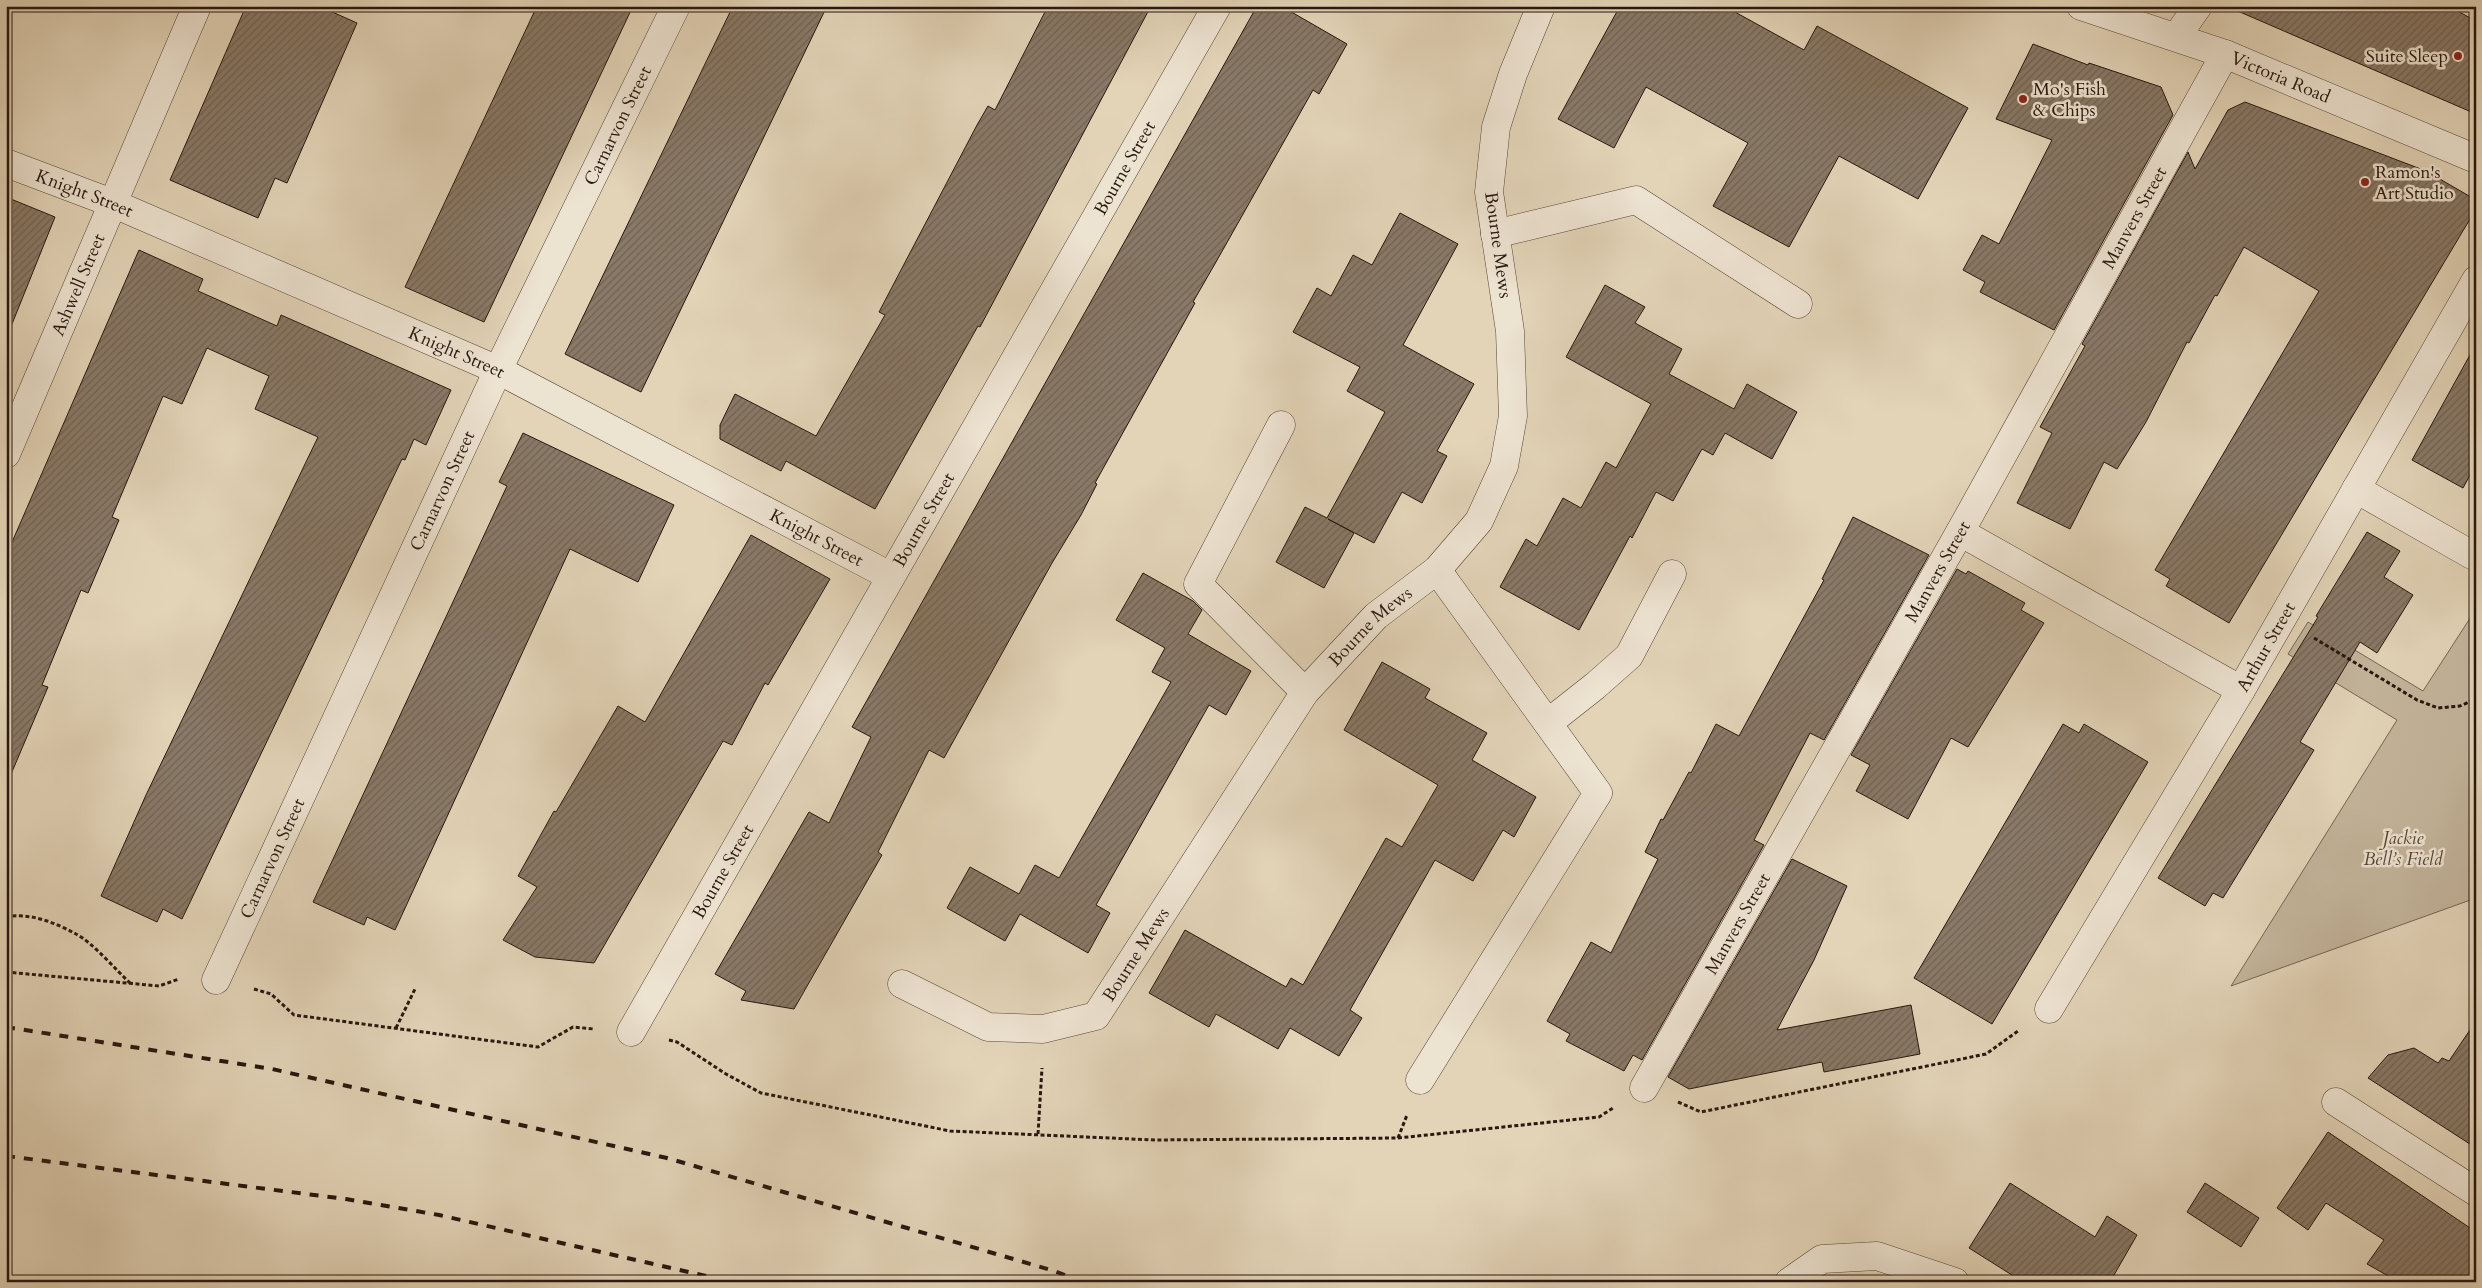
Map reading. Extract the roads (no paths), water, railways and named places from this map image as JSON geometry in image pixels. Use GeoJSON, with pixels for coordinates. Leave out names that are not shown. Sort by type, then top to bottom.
{"type":"FeatureCollection","features":[{"type":"Feature","properties":{"kind":"street","name":"Ashwell Street"},"geometry":{"type":"LineString","coordinates":[[6,454],[197,6]]}},
{"type":"Feature","properties":{"kind":"street","name":"Carnarvon Street"},"geometry":{"type":"LineString","coordinates":[[216,980],[498,370],[676,6]]}},
{"type":"Feature","properties":{"kind":"street","name":"Bourne Street"},"geometry":{"type":"LineString","coordinates":[[630,1032],[1217,6]]}},
{"type":"Feature","properties":{"kind":"street","name":"Bourne Mews"},"geometry":{"type":"LineString","coordinates":[[902,984],[988,1026],[1044,1030],[1096,1016],[1305,692],[1376,616],[1437,570],[1479,520],[1504,466],[1513,416],[1510,331],[1489,192],[1496,127],[1513,74],[1540,6]]}},
{"type":"Feature","properties":{"kind":"street","name":"Victoria Road"},"geometry":{"type":"LineString","coordinates":[[2081,6],[2177,36],[2225,54],[2476,159]]}},
{"type":"Feature","properties":{"kind":"street"},"geometry":{"type":"LineString","coordinates":[[2177,36],[2198,6]]}},
{"type":"Feature","properties":{"kind":"street","name":"Manvers Street"},"geometry":{"type":"LineString","coordinates":[[1644,1088],[1960,532],[2225,54]]}},
{"type":"Feature","properties":{"kind":"street","name":"Knight Street"},"geometry":{"type":"LineString","coordinates":[[6,163],[112,203],[498,370],[890,576]]}},
{"type":"Feature","properties":{"kind":"street"},"geometry":{"type":"LineString","coordinates":[[1496,234],[1636,200],[1798,304]]}},
{"type":"Feature","properties":{"kind":"street","name":"Arthur Street"},"geometry":{"type":"LineString","coordinates":[[2049,1009],[2241,690],[2476,280]]}},
{"type":"Feature","properties":{"kind":"street"},"geometry":{"type":"LineString","coordinates":[[1281,424],[1198,584],[1305,692]]}},
{"type":"Feature","properties":{"kind":"street"},"geometry":{"type":"LineString","coordinates":[[2356,488],[2472,556]]}},
{"type":"Feature","properties":{"kind":"street"},"geometry":{"type":"LineString","coordinates":[[1960,532],[2241,690]]}},
{"type":"Feature","properties":{"kind":"street"},"geometry":{"type":"LineString","coordinates":[[1420,1080],[1598,793],[1437,570]]}},
{"type":"Feature","properties":{"kind":"street"},"geometry":{"type":"LineString","coordinates":[[1548,723],[1629,656],[1672,574]]}},
{"type":"Feature","properties":{"kind":"street"},"geometry":{"type":"LineString","coordinates":[[2336,1102],[2476,1192]]}},
{"type":"Feature","properties":{"kind":"street"},"geometry":{"type":"LineString","coordinates":[[1789,1282],[1822,1259],[1877,1256],[1955,1282]]}},
{"type":"Feature","properties":{"kind":"railway"},"geometry":{"type":"LineString","coordinates":[[6,1027],[272,1069],[667,1158],[1051,1270],[1084,1282]]}},
{"type":"Feature","properties":{"kind":"railway"},"geometry":{"type":"LineString","coordinates":[[6,1156],[346,1199],[439,1215],[732,1282]]}},
{"type":"Feature","properties":{"kind":"place","name":"Suite Sleep"},"geometry":{"type":"Point","coordinates":[2458,56]}},
{"type":"Feature","properties":{"kind":"place","name":"Mo's Fish & Chips"},"geometry":{"type":"Point","coordinates":[2023,99]}},
{"type":"Feature","properties":{"kind":"place","name":"Ramon's Art Studio"},"geometry":{"type":"Point","coordinates":[2365,182]}},
{"type":"Feature","properties":{"kind":"park label","name":"Jackie Bell’s Field"},"geometry":{"type":"Point","coordinates":[2403,848]}}]}
